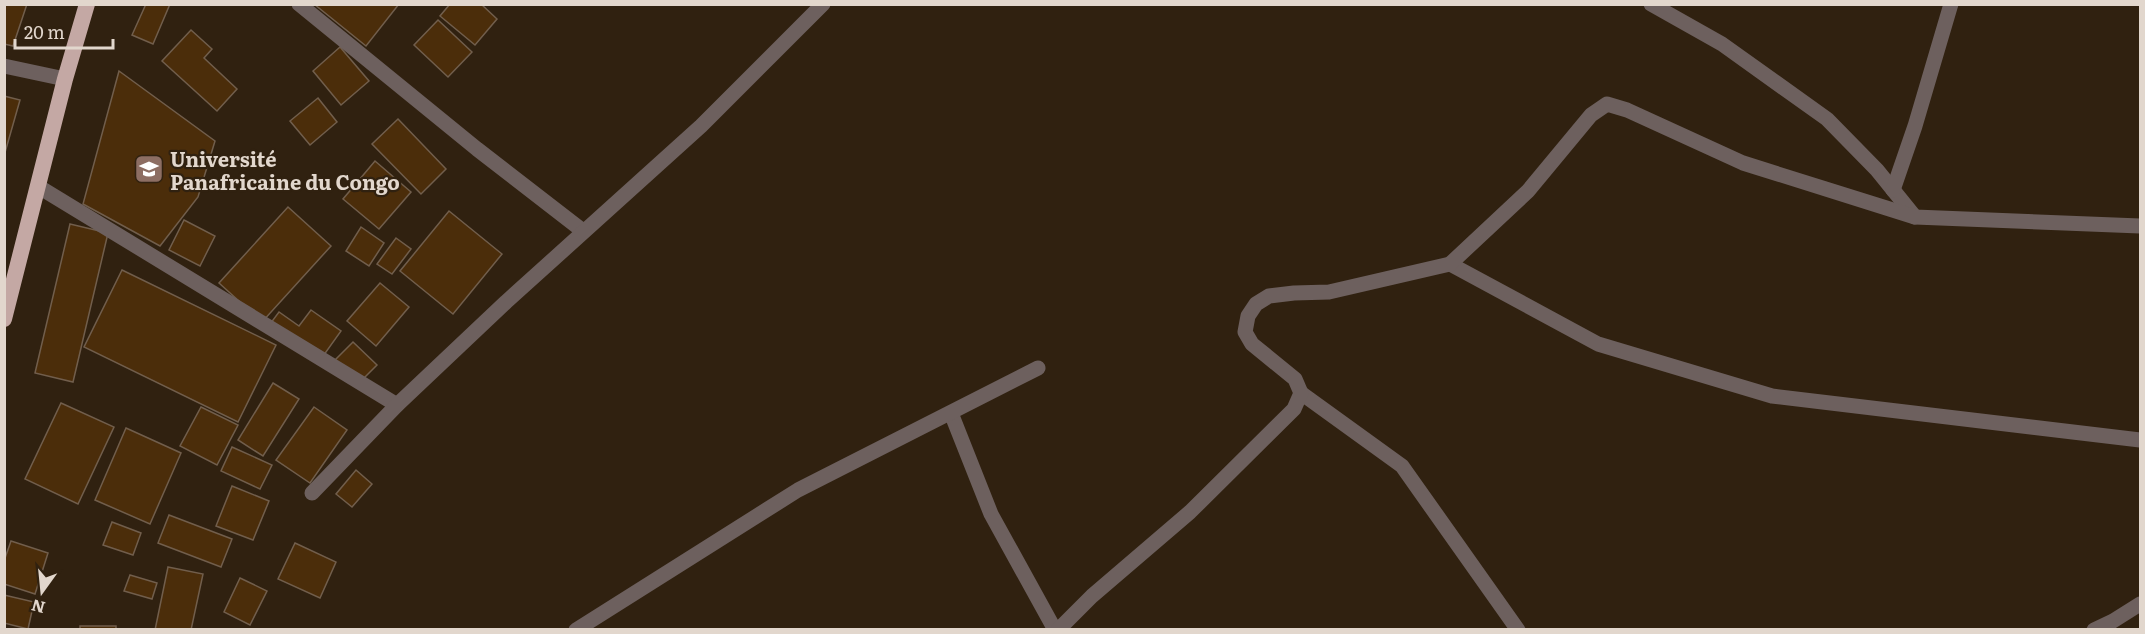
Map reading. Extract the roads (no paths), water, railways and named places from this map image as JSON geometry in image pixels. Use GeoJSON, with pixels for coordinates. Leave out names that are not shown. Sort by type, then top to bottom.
{"type":"FeatureCollection","features":[{"type":"Feature","properties":{"kind":"highway"},"geometry":{"type":"LineString","coordinates":[[4,319],[65,79],[87,4]]}},
{"type":"Feature","properties":{"kind":"street"},"geometry":{"type":"LineString","coordinates":[[299,4],[477,149],[583,231]]}},
{"type":"Feature","properties":{"kind":"street"},"geometry":{"type":"LineString","coordinates":[[312,493],[397,405],[583,231],[701,126],[823,4]]}},
{"type":"Feature","properties":{"kind":"street"},"geometry":{"type":"LineString","coordinates":[[1651,4],[1722,44],[1827,119],[1915,217]]}},
{"type":"Feature","properties":{"kind":"street"},"geometry":{"type":"LineString","coordinates":[[1893,190],[1919,115],[1951,4]]}},
{"type":"Feature","properties":{"kind":"street"},"geometry":{"type":"LineString","coordinates":[[4,66],[65,79]]}},
{"type":"Feature","properties":{"kind":"street"},"geometry":{"type":"LineString","coordinates":[[1518,630],[1402,466],[1301,393],[1295,379],[1252,344],[1245,332],[1248,316],[1256,304],[1269,296],[1329,292],[1450,264],[1528,191],[1591,115],[1607,104],[1627,110],[1743,163],[1915,217],[2140,226]]}},
{"type":"Feature","properties":{"kind":"street"},"geometry":{"type":"LineString","coordinates":[[39,187],[397,405]]}},
{"type":"Feature","properties":{"kind":"street"},"geometry":{"type":"LineString","coordinates":[[1450,264],[1598,344],[1772,396],[2140,440]]}},
{"type":"Feature","properties":{"kind":"street"},"geometry":{"type":"LineString","coordinates":[[576,630],[798,490],[1038,368]]}},
{"type":"Feature","properties":{"kind":"street"},"geometry":{"type":"LineString","coordinates":[[951,413],[991,514],[1056,630],[1190,512],[1294,409],[1301,393]]}},
{"type":"Feature","properties":{"kind":"street"},"geometry":{"type":"LineString","coordinates":[[2094,630],[2140,604]]}},
{"type":"Feature","properties":{"kind":"place","name":"Université Panafricaine du Congo"},"geometry":{"type":"Point","coordinates":[149,169]}}]}
